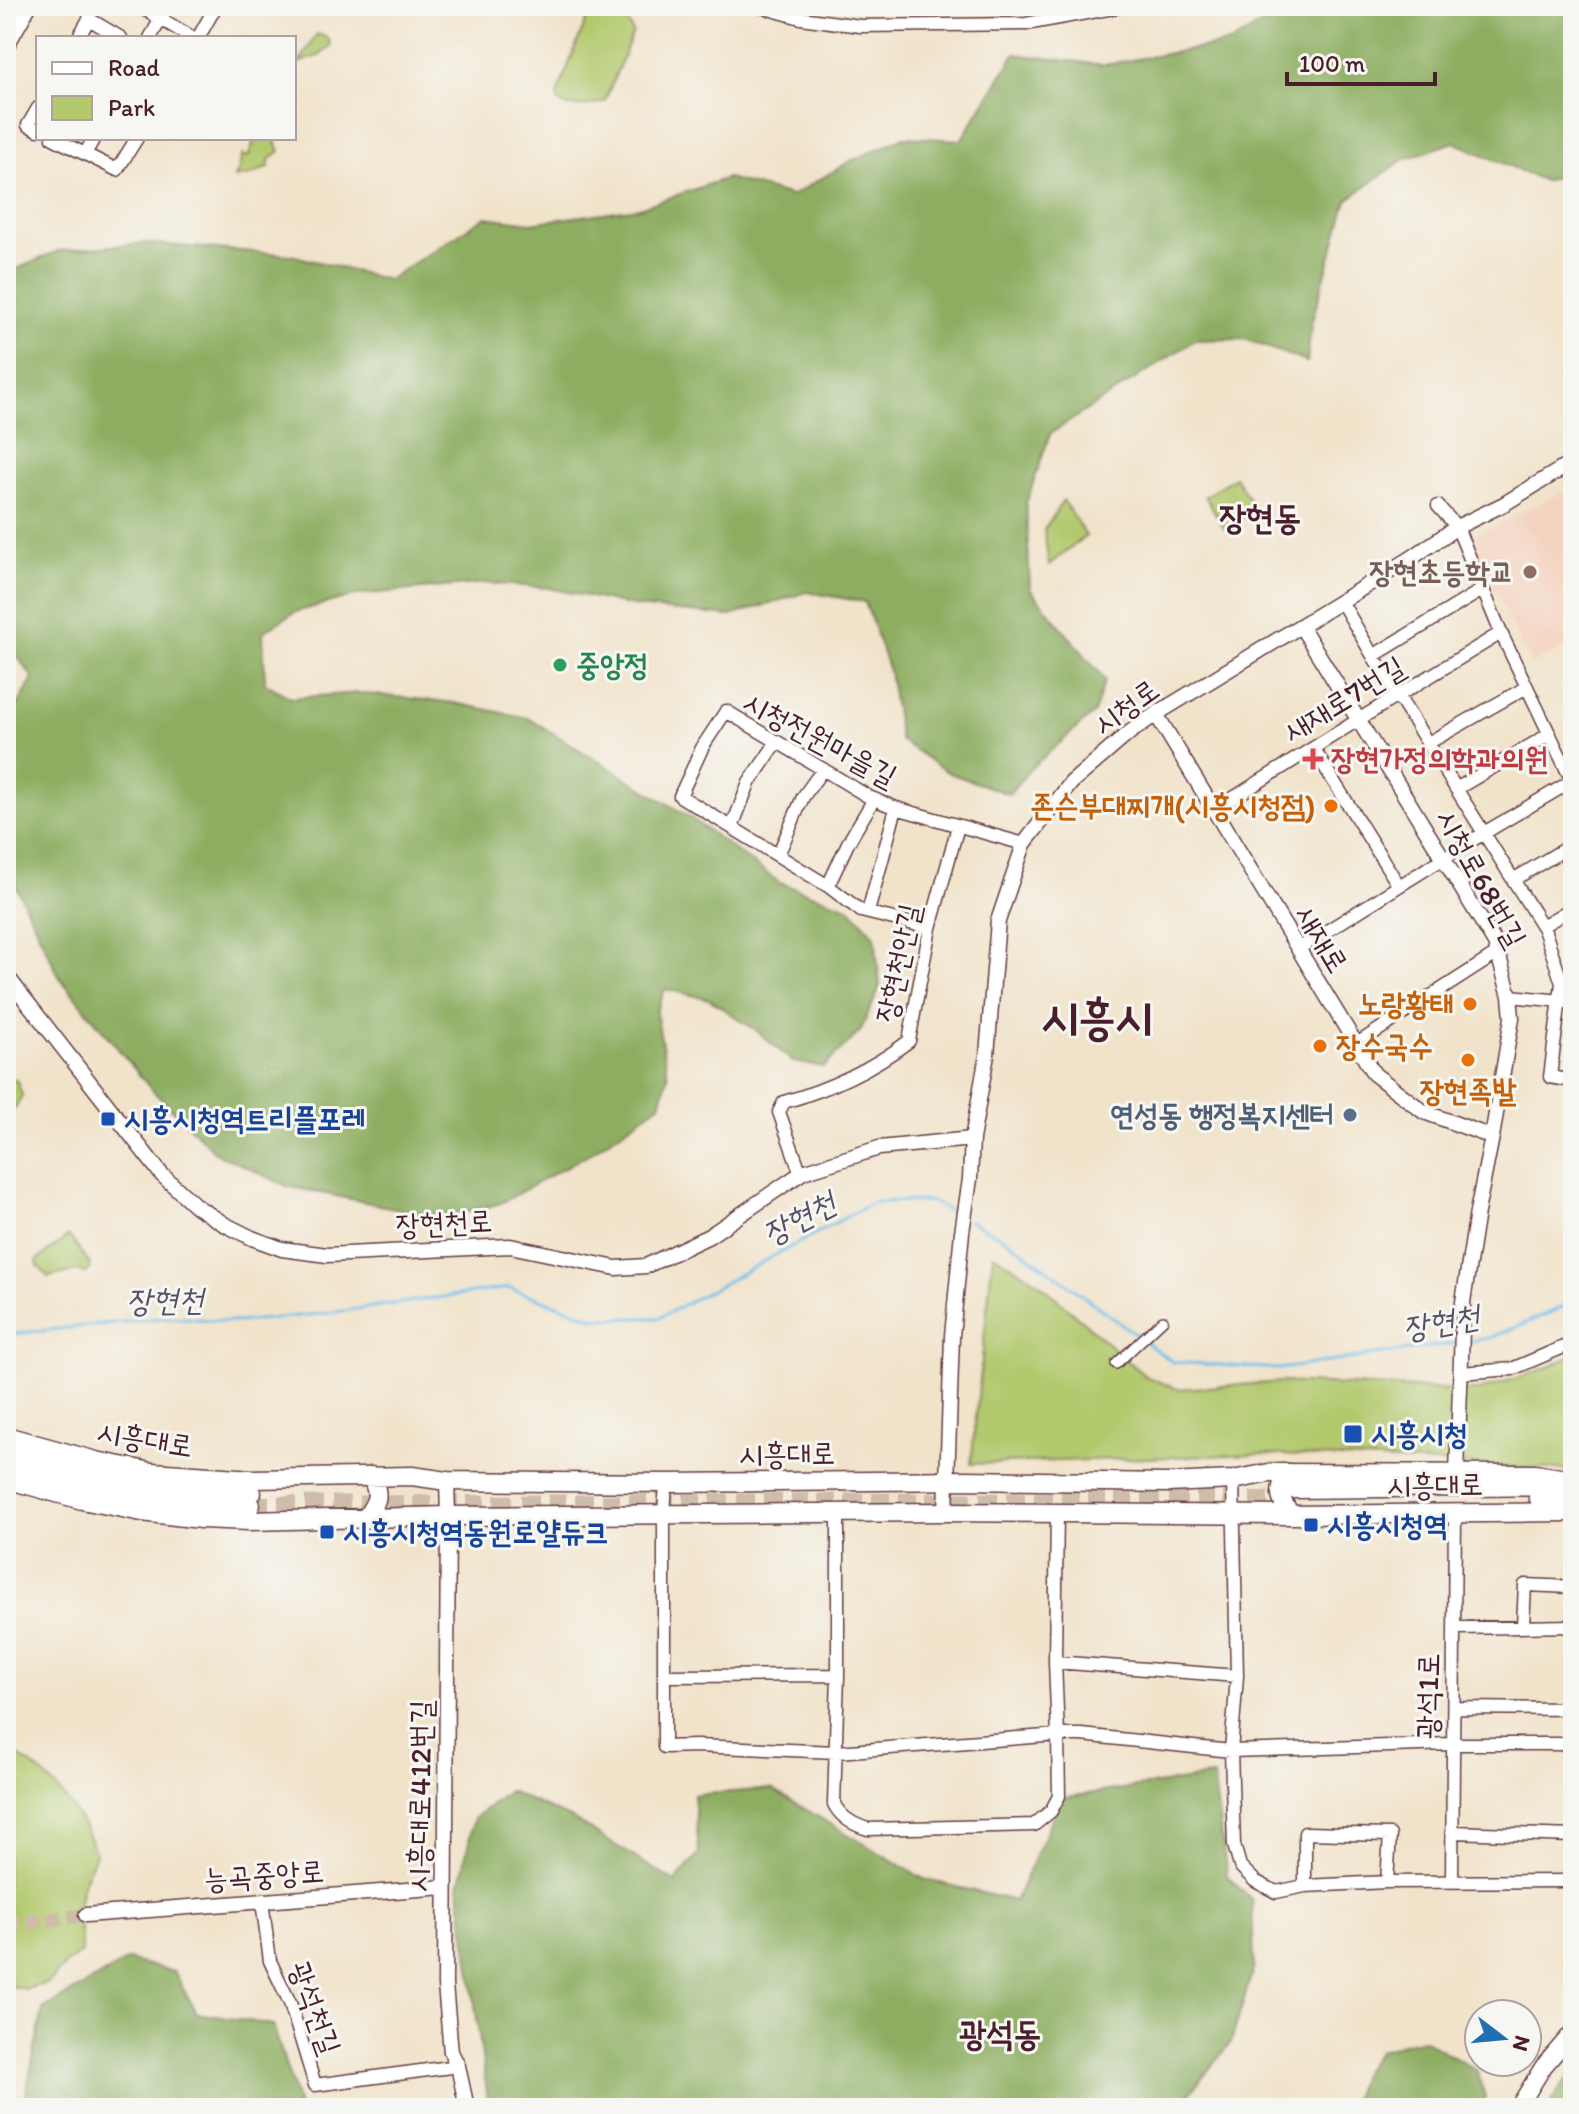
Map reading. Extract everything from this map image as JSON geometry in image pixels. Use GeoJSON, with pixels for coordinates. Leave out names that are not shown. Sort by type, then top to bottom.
{"type":"FeatureCollection","features":[{"type":"Feature","properties":{"kind":"main road"},"geometry":{"type":"LineString","coordinates":[[6,45],[28,6]]}},
{"type":"Feature","properties":{"kind":"main road","name":"시흥대로"},"geometry":{"type":"LineString","coordinates":[[6,1436],[96,1461],[166,1474],[253,1479],[412,1476],[447,1481],[1168,1483],[1233,1480],[1269,1473],[1292,1494],[1455,1513],[1573,1512]]}},
{"type":"Feature","properties":{"kind":"main road","name":"시흥대로"},"geometry":{"type":"LineString","coordinates":[[6,1451],[106,1476],[252,1499],[207,1505],[163,1500],[6,1465]]}},
{"type":"Feature","properties":{"kind":"main road","name":"시흥대로"},"geometry":{"type":"LineString","coordinates":[[6,1479],[82,1500],[142,1512],[249,1521],[448,1516],[946,1512],[1233,1515],[1292,1494],[1457,1473],[1535,1474],[1573,1483]]}},
{"type":"Feature","properties":{"kind":"main road"},"geometry":{"type":"LineString","coordinates":[[365,1519],[377,1499],[377,1488],[371,1476]]}},
{"type":"Feature","properties":{"kind":"main road"},"geometry":{"type":"LineString","coordinates":[[1166,1513],[1175,1497],[1168,1483]]}},
{"type":"Feature","properties":{"kind":"main road","name":"시흥대로"},"geometry":{"type":"LineString","coordinates":[[1292,1494],[1573,1483]]}},
{"type":"Feature","properties":{"kind":"main road","name":"시흥대로"},"geometry":{"type":"LineString","coordinates":[[1292,1494],[1573,1498]]}},
{"type":"Feature","properties":{"kind":"main road"},"geometry":{"type":"LineString","coordinates":[[1518,2108],[1543,2067],[1573,2032]]}},
{"type":"Feature","properties":{"kind":"street"},"geometry":{"type":"LineString","coordinates":[[139,6],[192,36]]}},
{"type":"Feature","properties":{"kind":"street"},"geometry":{"type":"LineString","coordinates":[[151,36],[168,6]]}},
{"type":"Feature","properties":{"kind":"street"},"geometry":{"type":"LineString","coordinates":[[197,36],[216,6]]}},
{"type":"Feature","properties":{"kind":"street"},"geometry":{"type":"LineString","coordinates":[[758,6],[801,18],[874,26],[1026,24],[1124,6]]}},
{"type":"Feature","properties":{"kind":"street"},"geometry":{"type":"LineString","coordinates":[[79,36],[89,19],[118,36]]}},
{"type":"Feature","properties":{"kind":"street"},"geometry":{"type":"LineString","coordinates":[[36,111],[28,125],[36,129]]}},
{"type":"Feature","properties":{"kind":"street"},"geometry":{"type":"LineString","coordinates":[[57,140],[117,170],[136,140]]}},
{"type":"Feature","properties":{"kind":"street"},"geometry":{"type":"LineString","coordinates":[[85,154],[93,140]]}},
{"type":"Feature","properties":{"kind":"street","name":"시청로"},"geometry":{"type":"LineString","coordinates":[[946,1512],[952,1336],[972,1139],[987,1055],[998,921],[1024,844],[1071,783],[1156,714],[1457,527],[1504,504],[1573,462]]}},
{"type":"Feature","properties":{"kind":"street"},"geometry":{"type":"LineString","coordinates":[[1298,949],[1572,782],[1501,633],[1457,527],[1438,506]]}},
{"type":"Feature","properties":{"kind":"street"},"geometry":{"type":"LineString","coordinates":[[1373,656],[1482,590]]}},
{"type":"Feature","properties":{"kind":"street"},"geometry":{"type":"LineString","coordinates":[[1341,601],[1542,926],[1566,1001],[1550,1077],[1573,1081]]}},
{"type":"Feature","properties":{"kind":"street","name":"시청로68번길"},"geometry":{"type":"LineString","coordinates":[[1301,626],[1495,943],[1510,996],[1512,1018],[1463,1302],[1457,1473]]}},
{"type":"Feature","properties":{"kind":"street","name":"새재로7번길"},"geometry":{"type":"LineString","coordinates":[[1214,810],[1501,633]]}},
{"type":"Feature","properties":{"kind":"street"},"geometry":{"type":"LineString","coordinates":[[1428,743],[1527,687]]}},
{"type":"Feature","properties":{"kind":"street","name":"시청전원마을길"},"geometry":{"type":"LineString","coordinates":[[930,928],[861,911],[828,886],[680,796],[703,746],[726,711],[874,799],[1024,844]]}},
{"type":"Feature","properties":{"kind":"street","name":"새재로"},"geometry":{"type":"LineString","coordinates":[[1156,714],[1374,1074],[1424,1112],[1492,1137]]}},
{"type":"Feature","properties":{"kind":"street"},"geometry":{"type":"LineString","coordinates":[[1456,789],[1550,734]]}},
{"type":"Feature","properties":{"kind":"street"},"geometry":{"type":"LineString","coordinates":[[732,827],[749,783],[777,742]]}},
{"type":"Feature","properties":{"kind":"street"},"geometry":{"type":"LineString","coordinates":[[1313,748],[1399,886]]}},
{"type":"Feature","properties":{"kind":"street"},"geometry":{"type":"LineString","coordinates":[[778,855],[803,797],[823,769]]}},
{"type":"Feature","properties":{"kind":"street"},"geometry":{"type":"LineString","coordinates":[[828,886],[848,843],[874,799]]}},
{"type":"Feature","properties":{"kind":"street"},"geometry":{"type":"LineString","coordinates":[[868,912],[896,808]]}},
{"type":"Feature","properties":{"kind":"street","name":"장현천안길"},"geometry":{"type":"LineString","coordinates":[[801,1174],[779,1112],[784,1102],[847,1079],[909,1041],[930,928],[958,826]]}},
{"type":"Feature","properties":{"kind":"street"},"geometry":{"type":"LineString","coordinates":[[1513,880],[1573,844]]}},
{"type":"Feature","properties":{"kind":"street"},"geometry":{"type":"LineString","coordinates":[[1542,926],[1573,908]]}},
{"type":"Feature","properties":{"kind":"street"},"geometry":{"type":"LineString","coordinates":[[1355,1045],[1498,953]]}},
{"type":"Feature","properties":{"kind":"street","name":"장현천로"},"geometry":{"type":"LineString","coordinates":[[6,975],[162,1175],[196,1206],[224,1224],[282,1249],[327,1255],[510,1246],[616,1268],[646,1266],[709,1236],[801,1174],[879,1148],[972,1139]]}},
{"type":"Feature","properties":{"kind":"street"},"geometry":{"type":"LineString","coordinates":[[1510,996],[1566,1001]]}},
{"type":"Feature","properties":{"kind":"street"},"geometry":{"type":"LineString","coordinates":[[1116,1364],[1163,1320]]}},
{"type":"Feature","properties":{"kind":"street"},"geometry":{"type":"LineString","coordinates":[[1460,1367],[1512,1369],[1573,1343]]}},
{"type":"Feature","properties":{"kind":"street"},"geometry":{"type":"LineString","coordinates":[[1233,1480],[1237,1676],[1231,1751],[1234,1845],[1240,1866],[1255,1881],[1276,1892],[1305,1886],[1387,1882],[1573,1881]]}},
{"type":"Feature","properties":{"kind":"street","name":"시흥대로412번길"},"geometry":{"type":"LineString","coordinates":[[447,1481],[447,2018],[451,2052],[458,2066],[467,2108]]}},
{"type":"Feature","properties":{"kind":"street"},"geometry":{"type":"LineString","coordinates":[[666,1483],[664,1747],[837,1752],[1058,1735],[1231,1751],[1453,1744],[1573,1744]]}},
{"type":"Feature","properties":{"kind":"street"},"geometry":{"type":"LineString","coordinates":[[838,1513],[834,1804],[843,1816],[868,1829],[1034,1825],[1051,1811],[1059,1796],[1055,1662],[1057,1512]]}},
{"type":"Feature","properties":{"kind":"street","name":"광석1로"},"geometry":{"type":"LineString","coordinates":[[1452,1881],[1455,1513]]}},
{"type":"Feature","properties":{"kind":"street"},"geometry":{"type":"LineString","coordinates":[[1523,1626],[1525,1585],[1573,1587]]}},
{"type":"Feature","properties":{"kind":"street"},"geometry":{"type":"LineString","coordinates":[[1455,1628],[1573,1626]]}},
{"type":"Feature","properties":{"kind":"street"},"geometry":{"type":"LineString","coordinates":[[1055,1662],[1237,1676]]}},
{"type":"Feature","properties":{"kind":"street"},"geometry":{"type":"LineString","coordinates":[[666,1676],[838,1675]]}},
{"type":"Feature","properties":{"kind":"street"},"geometry":{"type":"LineString","coordinates":[[1454,1708],[1573,1709]]}},
{"type":"Feature","properties":{"kind":"street"},"geometry":{"type":"LineString","coordinates":[[1452,1832],[1573,1836]]}},
{"type":"Feature","properties":{"kind":"street"},"geometry":{"type":"LineString","coordinates":[[1305,1886],[1305,1833],[1390,1835],[1387,1882]]}},
{"type":"Feature","properties":{"kind":"street","name":"능곡중앙로"},"geometry":{"type":"LineString","coordinates":[[86,1915],[445,1887]]}},
{"type":"Feature","properties":{"kind":"street","name":"광석천길"},"geometry":{"type":"LineString","coordinates":[[262,1901],[270,1961],[290,2003],[315,2085],[458,2066]]}},
{"type":"Feature","properties":{"kind":"shaded area","name":"장현초등학교"},"geometry":{"type":"Polygon","coordinates":[[[1573,487],[1573,643],[1531,664],[1469,537],[1573,487]]]}},
{"type":"Feature","properties":{"kind":"green space"},"geometry":{"type":"Polygon","coordinates":[[[915,6],[1010,6],[1011,15],[915,6]]]}},
{"type":"Feature","properties":{"kind":"green space"},"geometry":{"type":"Polygon","coordinates":[[[1292,6],[1573,6],[1573,171],[1544,181],[1454,142],[1403,160],[1347,200],[1311,324],[1307,362],[1245,339],[1195,340],[1050,434],[1026,504],[1030,589],[1105,680],[1094,713],[1030,769],[1009,794],[949,773],[900,740],[889,671],[865,602],[807,592],[730,616],[637,607],[549,588],[487,583],[356,595],[295,612],[263,632],[265,683],[291,698],[358,693],[454,703],[528,718],[688,816],[780,883],[849,907],[875,936],[880,987],[860,1032],[824,1067],[793,1062],[757,1031],[709,999],[665,989],[656,1013],[668,1076],[660,1105],[590,1153],[501,1203],[443,1218],[287,1186],[216,1153],[151,1089],[60,978],[14,882],[6,855],[6,727],[33,678],[6,641],[6,274],[58,251],[144,243],[291,255],[388,280],[485,217],[531,223],[639,208],[727,178],[791,196],[851,161],[904,137],[961,140],[1015,54],[1102,65],[1230,43],[1292,6]]]}},
{"type":"Feature","properties":{"kind":"green space"},"geometry":{"type":"Polygon","coordinates":[[[593,12],[629,24],[633,32],[605,101],[568,106],[559,102],[557,95],[587,18],[593,12]]]}},
{"type":"Feature","properties":{"kind":"green space"},"geometry":{"type":"Polygon","coordinates":[[[317,34],[328,38],[331,46],[320,55],[299,63],[317,34]]]}},
{"type":"Feature","properties":{"kind":"green space"},"geometry":{"type":"Polygon","coordinates":[[[254,140],[275,140],[280,151],[269,160],[269,167],[246,177],[234,177],[242,155],[249,155],[254,140]]]}},
{"type":"Feature","properties":{"kind":"green space"},"geometry":{"type":"Polygon","coordinates":[[[1235,477],[1256,510],[1225,529],[1205,496],[1235,477]]]}},
{"type":"Feature","properties":{"kind":"green space"},"geometry":{"type":"Polygon","coordinates":[[[1063,500],[1086,536],[1049,565],[1044,530],[1063,500]]]}},
{"type":"Feature","properties":{"kind":"green space"},"geometry":{"type":"Polygon","coordinates":[[[6,1075],[17,1081],[22,1095],[15,1109],[6,1114],[6,1075]]]}},
{"type":"Feature","properties":{"kind":"green space"},"geometry":{"type":"Polygon","coordinates":[[[69,1236],[90,1269],[86,1273],[76,1271],[48,1277],[38,1266],[37,1260],[69,1236]]]}},
{"type":"Feature","properties":{"kind":"green space"},"geometry":{"type":"Polygon","coordinates":[[[993,1254],[1039,1283],[1145,1376],[1177,1389],[1283,1382],[1478,1391],[1546,1368],[1573,1355],[1573,1470],[1262,1454],[971,1464],[993,1254]]]}},
{"type":"Feature","properties":{"kind":"green space"},"geometry":{"type":"Polygon","coordinates":[[[15,1754],[42,1773],[64,1797],[82,1824],[96,1854],[82,1885],[78,1907],[82,1952],[48,1983],[26,1989],[6,1985],[6,1755],[15,1754]]]}},
{"type":"Feature","properties":{"kind":"green space"},"geometry":{"type":"Polygon","coordinates":[[[1213,1776],[1227,1876],[1252,1900],[1254,1966],[1231,2042],[1178,2108],[489,2108],[459,1887],[474,1818],[509,1791],[574,1820],[675,1882],[699,1853],[694,1795],[771,1789],[924,1879],[1015,1901],[1061,1798],[1213,1776]]]}},
{"type":"Feature","properties":{"kind":"green space"},"geometry":{"type":"Polygon","coordinates":[[[128,1960],[174,1972],[196,2013],[273,2025],[299,2108],[23,2108],[43,2009],[128,1960]]]}},
{"type":"Feature","properties":{"kind":"green space"},"geometry":{"type":"Polygon","coordinates":[[[1423,2039],[1463,2063],[1463,2078],[1479,2078],[1485,2098],[1480,2108],[1350,2108],[1361,2074],[1379,2050],[1423,2039]]]}},
{"type":"Feature","properties":{"kind":"green space"},"geometry":{"type":"Polygon","coordinates":[[[1573,2071],[1573,2108],[1547,2108],[1573,2071]]]}},
{"type":"Feature","properties":{"kind":"waterway","name":"장현천"},"geometry":{"type":"LineString","coordinates":[[6,1333],[169,1317],[238,1322],[508,1288],[595,1318],[659,1318],[874,1202],[930,1201],[961,1217]]}},
{"type":"Feature","properties":{"kind":"waterway","name":"장현천"},"geometry":{"type":"LineString","coordinates":[[968,1220],[1009,1241],[1139,1337]]}},
{"type":"Feature","properties":{"kind":"waterway","name":"장현천"},"geometry":{"type":"LineString","coordinates":[[1465,1342],[1490,1338],[1573,1300]]}},
{"type":"Feature","properties":{"kind":"waterway","name":"장현천"},"geometry":{"type":"LineString","coordinates":[[1145,1342],[1173,1362],[1279,1369],[1457,1343]]}},
{"type":"Feature","properties":{"kind":"tunnel"},"geometry":{"type":"LineString","coordinates":[[251,1505],[1295,1500]]}},
{"type":"Feature","properties":{"kind":"tunnel"},"geometry":{"type":"LineString","coordinates":[[6,1925],[86,1915]]}},
{"type":"Feature","properties":{"kind":"place","name":"장현초등학교"},"geometry":{"type":"Point","coordinates":[1530,572]}},
{"type":"Feature","properties":{"kind":"place","name":"중앙정"},"geometry":{"type":"Point","coordinates":[560,665]}},
{"type":"Feature","properties":{"kind":"place","name":"장현가정의학과의원"},"geometry":{"type":"Point","coordinates":[1313,759]}},
{"type":"Feature","properties":{"kind":"place","name":"존슨부대찌개(시흥시청점)"},"geometry":{"type":"Point","coordinates":[1331,806]}},
{"type":"Feature","properties":{"kind":"place","name":"노랑황태"},"geometry":{"type":"Point","coordinates":[1470,1004]}},
{"type":"Feature","properties":{"kind":"place","name":"장수국수"},"geometry":{"type":"Point","coordinates":[1320,1046]}},
{"type":"Feature","properties":{"kind":"place","name":"장현족발"},"geometry":{"type":"Point","coordinates":[1468,1060]}},
{"type":"Feature","properties":{"kind":"place","name":"연성동 행정복지센터"},"geometry":{"type":"Point","coordinates":[1350,1115]}},
{"type":"Feature","properties":{"kind":"place","name":"시흥시청역트리플포레"},"geometry":{"type":"Point","coordinates":[108,1119]}},
{"type":"Feature","properties":{"kind":"place","name":"시흥시청"},"geometry":{"type":"Point","coordinates":[1353,1434]}},
{"type":"Feature","properties":{"kind":"place","name":"시흥시청역"},"geometry":{"type":"Point","coordinates":[1311,1525]}},
{"type":"Feature","properties":{"kind":"place","name":"시흥시청역동원로얄듀크"},"geometry":{"type":"Point","coordinates":[327,1532]}},
{"type":"Feature","properties":{"kind":"district","name":"장현동"},"geometry":{"type":"Point","coordinates":[1260,517]}},
{"type":"Feature","properties":{"kind":"district","name":"시흥시"},"geometry":{"type":"Point","coordinates":[1097,1017]}},
{"type":"Feature","properties":{"kind":"district","name":"광석동"},"geometry":{"type":"Point","coordinates":[1000,2033]}}]}
